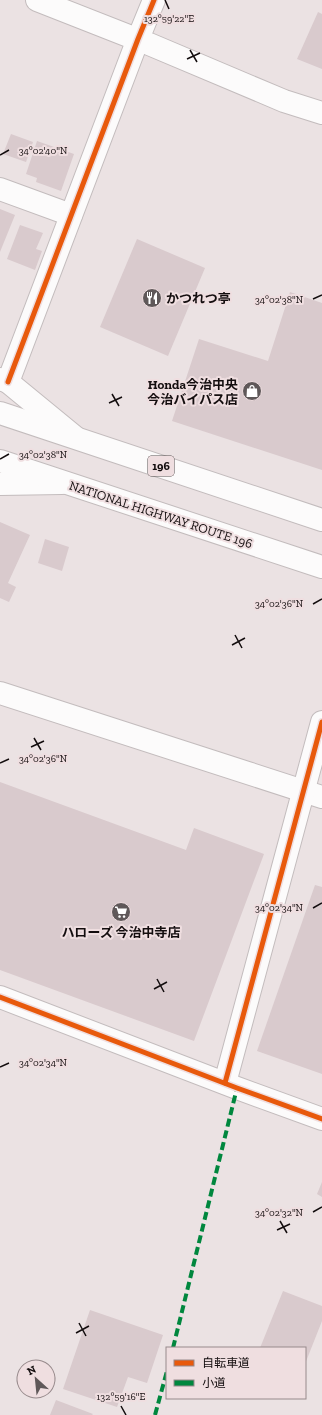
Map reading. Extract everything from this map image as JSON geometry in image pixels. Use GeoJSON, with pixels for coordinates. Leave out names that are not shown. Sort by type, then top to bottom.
{"type":"FeatureCollection","features":[{"type":"Feature","properties":{"kind":"main road"},"geometry":{"type":"LineString","coordinates":[[37,0],[138,39],[284,101],[322,113]]}},
{"type":"Feature","properties":{"kind":"main road"},"geometry":{"type":"LineString","coordinates":[[75,437],[4,381],[71,215],[154,0]]}},
{"type":"Feature","properties":{"kind":"main road"},"geometry":{"type":"LineString","coordinates":[[0,189],[71,215]]}},
{"type":"Feature","properties":{"kind":"main road","name":"196"},"geometry":{"type":"LineString","coordinates":[[0,413],[322,520]]}},
{"type":"Feature","properties":{"kind":"main road","name":"NATIONAL HIGHWAY ROUTE 196"},"geometry":{"type":"LineString","coordinates":[[0,461],[322,567]]}},
{"type":"Feature","properties":{"kind":"main road"},"geometry":{"type":"LineString","coordinates":[[0,484],[65,482]]}},
{"type":"Feature","properties":{"kind":"main road"},"geometry":{"type":"LineString","coordinates":[[0,693],[313,794]]}},
{"type":"Feature","properties":{"kind":"main road"},"geometry":{"type":"LineString","coordinates":[[225,1083],[313,794],[322,722]]}},
{"type":"Feature","properties":{"kind":"main road"},"geometry":{"type":"LineString","coordinates":[[0,997],[322,1119]]}},
{"type":"Feature","properties":{"kind":"building"},"geometry":{"type":"Polygon","coordinates":[[[318,12],[322,14],[322,69],[297,59],[318,12]]]}},
{"type":"Feature","properties":{"kind":"building"},"geometry":{"type":"Polygon","coordinates":[[[11,134],[33,142],[26,162],[3,154],[11,134]]]}},
{"type":"Feature","properties":{"kind":"building"},"geometry":{"type":"Polygon","coordinates":[[[37,141],[74,154],[61,191],[36,182],[37,178],[26,174],[37,141]]]}},
{"type":"Feature","properties":{"kind":"building"},"geometry":{"type":"Polygon","coordinates":[[[0,209],[15,215],[0,252],[0,209]]]}},
{"type":"Feature","properties":{"kind":"building"},"geometry":{"type":"Polygon","coordinates":[[[20,225],[43,233],[36,249],[42,251],[35,270],[7,259],[20,225]]]}},
{"type":"Feature","properties":{"kind":"building","name":"かつれつ亭"},"geometry":{"type":"Polygon","coordinates":[[[137,239],[205,268],[168,356],[100,327],[137,239]]]}},
{"type":"Feature","properties":{"kind":"building","name":"Honda今治中央 今治バイパス店"},"geometry":{"type":"Polygon","coordinates":[[[290,292],[322,303],[322,470],[172,421],[199,339],[268,361],[290,292]]]}},
{"type":"Feature","properties":{"kind":"building"},"geometry":{"type":"Polygon","coordinates":[[[0,522],[30,535],[8,583],[16,587],[9,602],[0,598],[0,522]]]}},
{"type":"Feature","properties":{"kind":"building"},"geometry":{"type":"Polygon","coordinates":[[[45,539],[69,547],[62,571],[38,563],[45,539]]]}},
{"type":"Feature","properties":{"kind":"building","name":"ハローズ 今治中寺店"},"geometry":{"type":"Polygon","coordinates":[[[0,782],[186,850],[194,828],[264,854],[194,1041],[0,970],[0,782]]]}},
{"type":"Feature","properties":{"kind":"building"},"geometry":{"type":"Polygon","coordinates":[[[315,885],[322,887],[322,1074],[257,1051],[315,885]]]}},
{"type":"Feature","properties":{"kind":"building"},"geometry":{"type":"Polygon","coordinates":[[[322,1182],[322,1197],[317,1194],[322,1182]]]}},
{"type":"Feature","properties":{"kind":"building"},"geometry":{"type":"Polygon","coordinates":[[[283,1291],[322,1306],[322,1321],[306,1361],[306,1347],[260,1347],[283,1291]]]}},
{"type":"Feature","properties":{"kind":"building"},"geometry":{"type":"Polygon","coordinates":[[[90,1310],[163,1335],[147,1383],[128,1377],[117,1407],[63,1389],[90,1310]]]}},
{"type":"Feature","properties":{"kind":"building"},"geometry":{"type":"Polygon","coordinates":[[[56,1400],[93,1414],[50,1415],[56,1400]]]}},
{"type":"Feature","properties":{"kind":"marked path"},"geometry":{"type":"LineString","coordinates":[[173,1347],[237,1088]]}},
{"type":"Feature","properties":{"kind":"marked path"},"geometry":{"type":"LineString","coordinates":[[155,1415],[166,1375]]}},
{"type":"Feature","properties":{"kind":"cycle path"},"geometry":{"type":"LineString","coordinates":[[8,382],[154,0]]}},
{"type":"Feature","properties":{"kind":"cycle path"},"geometry":{"type":"LineString","coordinates":[[225,1083],[322,722]]}},
{"type":"Feature","properties":{"kind":"cycle path"},"geometry":{"type":"LineString","coordinates":[[0,997],[322,1119]]}},
{"type":"Feature","properties":{"kind":"place","name":"かつれつ亭"},"geometry":{"type":"Point","coordinates":[152,298]}},
{"type":"Feature","properties":{"kind":"place","name":"Honda今治中央 今治バイパス店"},"geometry":{"type":"Point","coordinates":[252,391]}},
{"type":"Feature","properties":{"kind":"place","name":"ハローズ 今治中寺店"},"geometry":{"type":"Point","coordinates":[121,912]}}]}
